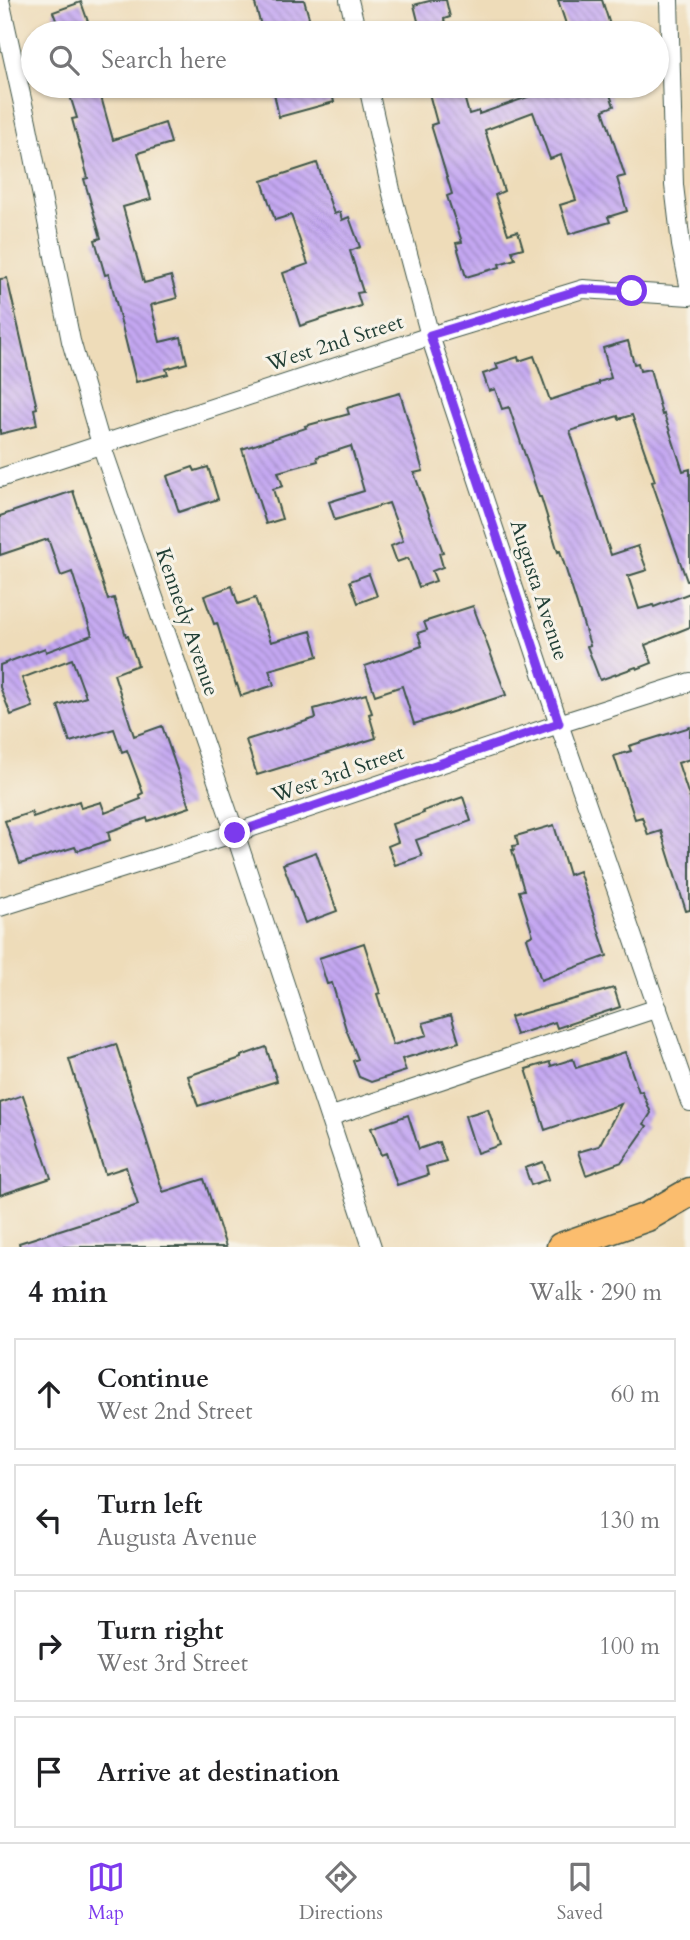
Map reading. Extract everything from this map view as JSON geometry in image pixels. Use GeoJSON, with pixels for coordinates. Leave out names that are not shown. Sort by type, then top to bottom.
{"type":"FeatureCollection","features":[{"type":"Feature","properties":{"kind":"main road"},"geometry":{"type":"LineString","coordinates":[[561,1247],[647,1217],[690,1192]]}},
{"type":"Feature","properties":{"kind":"street","name":"Kennedy Avenue"},"geometry":{"type":"LineString","coordinates":[[0,0],[21,95]]}},
{"type":"Feature","properties":{"kind":"street"},"geometry":{"type":"LineString","coordinates":[[349,0],[354,21]]}},
{"type":"Feature","properties":{"kind":"street"},"geometry":{"type":"LineString","coordinates":[[669,0],[674,185],[681,245],[690,290]]}},
{"type":"Feature","properties":{"kind":"street","name":"Kennedy Avenue"},"geometry":{"type":"LineString","coordinates":[[22,98],[71,341],[101,444],[235,833],[372,1247]]}},
{"type":"Feature","properties":{"kind":"street","name":"Augusta Avenue"},"geometry":{"type":"LineString","coordinates":[[371,98],[391,190],[430,335],[559,723],[690,1102]]}},
{"type":"Feature","properties":{"kind":"street","name":"West 2nd Street"},"geometry":{"type":"LineString","coordinates":[[0,478],[430,335],[583,289],[690,296]]}},
{"type":"Feature","properties":{"kind":"street","name":"West 3rd Street"},"geometry":{"type":"LineString","coordinates":[[0,907],[235,833],[559,723],[690,682]]}},
{"type":"Feature","properties":{"kind":"street"},"geometry":{"type":"LineString","coordinates":[[329,1117],[659,1008]]}},
{"type":"Feature","properties":{"kind":"building"},"geometry":{"type":"Polygon","coordinates":[[[254,0],[304,0],[310,21],[260,21],[254,0]]]}},
{"type":"Feature","properties":{"kind":"building"},"geometry":{"type":"Polygon","coordinates":[[[446,0],[450,17],[444,21],[418,21],[414,5],[446,0]]]}},
{"type":"Feature","properties":{"kind":"building"},"geometry":{"type":"Polygon","coordinates":[[[558,0],[602,0],[609,21],[565,21],[558,0]]]}},
{"type":"Feature","properties":{"kind":"building"},"geometry":{"type":"Polygon","coordinates":[[[81,2],[88,21],[56,21],[53,12],[81,2]]]}},
{"type":"Feature","properties":{"kind":"building"},"geometry":{"type":"Polygon","coordinates":[[[71,98],[101,98],[113,140],[165,123],[171,143],[138,153],[151,199],[123,207],[144,283],[171,276],[177,298],[151,305],[160,342],[181,337],[187,363],[166,369],[168,374],[136,382],[109,274],[105,275],[95,240],[101,238],[84,179],[88,178],[72,119],[77,118],[71,98]]]}},
{"type":"Feature","properties":{"kind":"building"},"geometry":{"type":"Polygon","coordinates":[[[275,98],[333,98],[334,102],[279,117],[275,98]]]}},
{"type":"Feature","properties":{"kind":"building"},"geometry":{"type":"Polygon","coordinates":[[[430,98],[464,98],[469,114],[479,111],[479,114],[525,98],[611,98],[614,106],[603,110],[625,176],[617,178],[627,211],[608,217],[610,222],[569,234],[560,205],[576,200],[561,155],[550,159],[533,112],[485,130],[504,191],[495,195],[508,234],[518,231],[523,248],[512,251],[515,259],[499,264],[500,267],[466,277],[456,243],[462,242],[447,196],[452,194],[431,125],[437,123],[430,98]]]}},
{"type":"Feature","properties":{"kind":"building"},"geometry":{"type":"Polygon","coordinates":[[[317,163],[334,214],[340,212],[342,220],[349,217],[360,247],[350,251],[363,292],[357,293],[361,306],[300,326],[283,273],[308,264],[291,215],[275,220],[262,181],[317,163]]]}},
{"type":"Feature","properties":{"kind":"building"},"geometry":{"type":"Polygon","coordinates":[[[7,278],[37,408],[34,409],[37,425],[0,434],[0,279],[7,278]]]}},
{"type":"Feature","properties":{"kind":"building"},"geometry":{"type":"Polygon","coordinates":[[[628,341],[634,364],[638,363],[640,371],[650,369],[662,415],[664,414],[683,471],[690,469],[690,581],[687,581],[668,528],[632,415],[619,419],[618,416],[570,431],[611,555],[638,546],[647,570],[628,576],[639,609],[653,605],[654,607],[690,593],[690,627],[645,645],[652,663],[600,680],[587,646],[590,645],[560,551],[558,552],[509,407],[502,409],[495,389],[489,391],[483,374],[498,369],[496,364],[518,357],[519,361],[534,356],[550,400],[611,378],[603,348],[628,341]]]}},
{"type":"Feature","properties":{"kind":"building"},"geometry":{"type":"Polygon","coordinates":[[[400,393],[423,471],[414,473],[443,552],[439,553],[443,567],[432,571],[436,581],[419,587],[408,558],[397,562],[391,546],[403,541],[389,503],[335,520],[329,502],[364,491],[351,446],[317,457],[318,461],[278,472],[283,486],[273,489],[282,519],[266,524],[242,449],[306,428],[305,426],[349,414],[347,408],[400,393]]]}},
{"type":"Feature","properties":{"kind":"building"},"geometry":{"type":"Polygon","coordinates":[[[193,467],[195,471],[208,467],[218,499],[179,512],[167,476],[193,467]]]}},
{"type":"Feature","properties":{"kind":"building"},"geometry":{"type":"Polygon","coordinates":[[[73,491],[108,600],[114,598],[138,665],[114,674],[134,736],[162,726],[190,807],[108,832],[110,840],[77,851],[75,847],[20,864],[5,821],[32,812],[33,817],[79,801],[81,808],[101,802],[105,813],[141,799],[139,795],[143,793],[127,750],[122,752],[114,729],[70,742],[58,706],[86,697],[72,659],[22,678],[33,707],[11,715],[0,687],[0,665],[45,648],[46,652],[92,635],[72,572],[61,576],[48,539],[0,555],[0,516],[73,491]]]}},
{"type":"Feature","properties":{"kind":"building"},"geometry":{"type":"Polygon","coordinates":[[[369,574],[377,596],[358,603],[350,581],[369,574]]]}},
{"type":"Feature","properties":{"kind":"building"},"geometry":{"type":"Polygon","coordinates":[[[232,586],[238,604],[255,598],[271,642],[311,631],[318,656],[269,670],[274,685],[241,696],[217,623],[214,624],[204,596],[232,586]]]}},
{"type":"Feature","properties":{"kind":"building"},"geometry":{"type":"Polygon","coordinates":[[[473,606],[506,695],[414,724],[402,686],[375,695],[365,666],[422,646],[418,633],[427,630],[424,622],[473,606]]]}},
{"type":"Feature","properties":{"kind":"building"},"geometry":{"type":"Polygon","coordinates":[[[366,694],[376,738],[257,775],[246,740],[316,718],[314,709],[366,694]]]}},
{"type":"Feature","properties":{"kind":"building"},"geometry":{"type":"Polygon","coordinates":[[[690,727],[690,759],[678,763],[690,799],[690,910],[686,911],[661,831],[648,835],[642,817],[635,819],[614,756],[631,751],[629,746],[690,727]]]}},
{"type":"Feature","properties":{"kind":"building"},"geometry":{"type":"Polygon","coordinates":[[[463,797],[471,821],[416,840],[422,856],[395,865],[388,846],[398,842],[392,824],[463,797]]]}},
{"type":"Feature","properties":{"kind":"building"},"geometry":{"type":"Polygon","coordinates":[[[554,825],[569,875],[579,871],[607,956],[541,980],[527,938],[533,935],[519,891],[524,890],[512,850],[513,846],[518,845],[516,836],[554,825]]]}},
{"type":"Feature","properties":{"kind":"building"},"geometry":{"type":"Polygon","coordinates":[[[316,852],[337,911],[305,923],[283,864],[316,852]]]}},
{"type":"Feature","properties":{"kind":"building"},"geometry":{"type":"Polygon","coordinates":[[[364,943],[393,1045],[427,1035],[423,1023],[451,1015],[459,1042],[402,1059],[406,1071],[371,1082],[359,1077],[353,1061],[358,1059],[332,983],[327,984],[319,958],[364,943]]]}},
{"type":"Feature","properties":{"kind":"building"},"geometry":{"type":"Polygon","coordinates":[[[614,988],[620,1007],[557,1028],[555,1022],[516,1035],[510,1017],[614,988]]]}},
{"type":"Feature","properties":{"kind":"building"},"geometry":{"type":"Polygon","coordinates":[[[116,1044],[163,1192],[204,1179],[226,1247],[20,1247],[19,1243],[138,1205],[126,1167],[105,1174],[69,1059],[116,1044]]]}},
{"type":"Feature","properties":{"kind":"building"},"geometry":{"type":"Polygon","coordinates":[[[266,1047],[277,1081],[198,1106],[188,1076],[266,1047]]]}},
{"type":"Feature","properties":{"kind":"building"},"geometry":{"type":"Polygon","coordinates":[[[625,1052],[639,1092],[642,1091],[651,1113],[644,1124],[647,1126],[622,1162],[586,1175],[578,1152],[599,1146],[621,1104],[545,1130],[526,1069],[550,1062],[551,1066],[573,1059],[576,1068],[625,1052]]]}},
{"type":"Feature","properties":{"kind":"building"},"geometry":{"type":"Polygon","coordinates":[[[23,1095],[51,1178],[0,1195],[0,1103],[23,1095]]]}},
{"type":"Feature","properties":{"kind":"building"},"geometry":{"type":"Polygon","coordinates":[[[488,1109],[500,1145],[477,1153],[465,1116],[488,1109]]]}},
{"type":"Feature","properties":{"kind":"building"},"geometry":{"type":"Polygon","coordinates":[[[408,1115],[419,1149],[439,1142],[446,1161],[426,1167],[428,1175],[397,1185],[386,1153],[381,1155],[371,1128],[408,1115]]]}},
{"type":"Feature","properties":{"kind":"building"},"geometry":{"type":"Polygon","coordinates":[[[543,1162],[549,1179],[531,1185],[525,1168],[543,1162]]]}},
{"type":"Feature","properties":{"kind":"route"},"geometry":{"type":"LineString","coordinates":[[235,833],[559,723],[430,335],[583,289],[632,291]]}}]}
